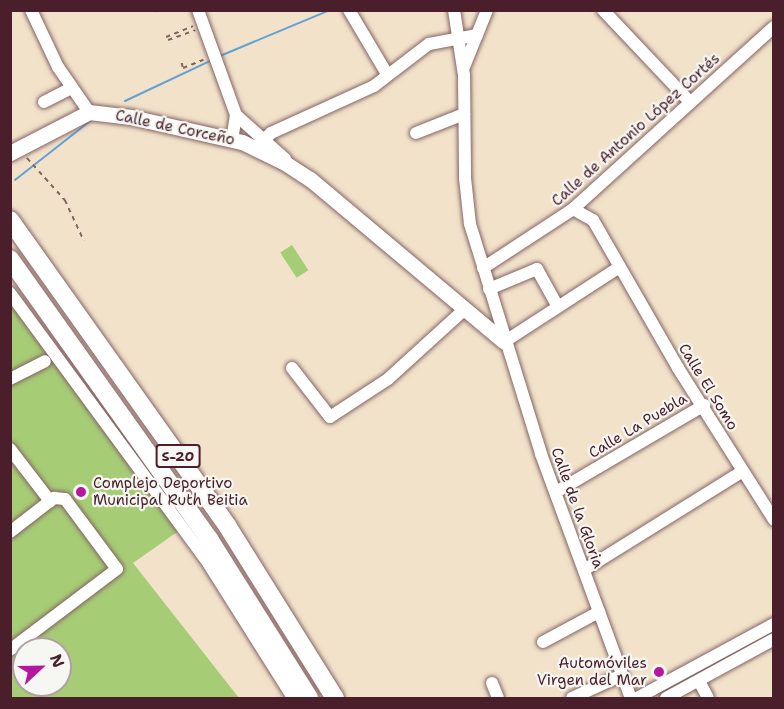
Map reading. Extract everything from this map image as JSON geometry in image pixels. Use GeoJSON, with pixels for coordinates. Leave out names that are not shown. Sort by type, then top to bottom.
{"type":"FeatureCollection","features":[{"type":"Feature","properties":{"kind":"highway","name":"S-20"},"geometry":{"type":"LineString","coordinates":[[10,220],[228,527],[335,699]]}},
{"type":"Feature","properties":{"kind":"highway","name":"S-20"},"geometry":{"type":"LineString","coordinates":[[10,259],[209,539],[309,699]]}},
{"type":"Feature","properties":{"kind":"main road","name":"Calle de Corceño"},"geometry":{"type":"LineString","coordinates":[[89,112],[131,117],[250,141],[295,169],[424,281],[465,309],[504,342]]}},
{"type":"Feature","properties":{"kind":"main road"},"geometry":{"type":"LineString","coordinates":[[10,153],[89,112]]}},
{"type":"Feature","properties":{"kind":"main road","name":"Calle de Corceño"},"geometry":{"type":"LineString","coordinates":[[483,323],[500,327]]}},
{"type":"Feature","properties":{"kind":"street"},"geometry":{"type":"LineString","coordinates":[[31,10],[71,88],[89,112]]}},
{"type":"Feature","properties":{"kind":"street"},"geometry":{"type":"LineString","coordinates":[[349,10],[387,74]]}},
{"type":"Feature","properties":{"kind":"street"},"geometry":{"type":"LineString","coordinates":[[454,10],[463,68],[467,209],[500,327]]}},
{"type":"Feature","properties":{"kind":"street"},"geometry":{"type":"LineString","coordinates":[[463,68],[487,10]]}},
{"type":"Feature","properties":{"kind":"street"},"geometry":{"type":"LineString","coordinates":[[603,10],[690,102]]}},
{"type":"Feature","properties":{"kind":"street"},"geometry":{"type":"LineString","coordinates":[[201,20],[236,115],[250,141]]}},
{"type":"Feature","properties":{"kind":"street","name":"Calle de Antonio López Cortés"},"geometry":{"type":"LineString","coordinates":[[483,268],[573,209],[774,27]]}},
{"type":"Feature","properties":{"kind":"street"},"geometry":{"type":"LineString","coordinates":[[250,141],[374,86],[429,44],[477,35]]}},
{"type":"Feature","properties":{"kind":"street"},"geometry":{"type":"LineString","coordinates":[[44,102],[71,88]]}},
{"type":"Feature","properties":{"kind":"street"},"geometry":{"type":"LineString","coordinates":[[416,133],[464,114]]}},
{"type":"Feature","properties":{"kind":"street"},"geometry":{"type":"LineString","coordinates":[[236,115],[250,141]]}},
{"type":"Feature","properties":{"kind":"street","name":"Calle El Somo"},"geometry":{"type":"LineString","coordinates":[[573,209],[592,220],[618,268],[774,520]]}},
{"type":"Feature","properties":{"kind":"street"},"geometry":{"type":"LineString","coordinates":[[504,342],[618,268]]}},
{"type":"Feature","properties":{"kind":"street"},"geometry":{"type":"LineString","coordinates":[[489,289],[537,269],[558,307]]}},
{"type":"Feature","properties":{"kind":"street"},"geometry":{"type":"LineString","coordinates":[[10,293],[205,558],[293,699]]}},
{"type":"Feature","properties":{"kind":"street"},"geometry":{"type":"LineString","coordinates":[[292,368],[330,417],[388,379],[465,309]]}},
{"type":"Feature","properties":{"kind":"street","name":"Calle de la Gloria"},"geometry":{"type":"LineString","coordinates":[[500,327],[555,492],[631,699]]}},
{"type":"Feature","properties":{"kind":"street"},"geometry":{"type":"LineString","coordinates":[[10,380],[45,360]]}},
{"type":"Feature","properties":{"kind":"street","name":"Calle La Puebla"},"geometry":{"type":"LineString","coordinates":[[555,492],[704,405]]}},
{"type":"Feature","properties":{"kind":"street"},"geometry":{"type":"LineString","coordinates":[[10,449],[50,501]]}},
{"type":"Feature","properties":{"kind":"street"},"geometry":{"type":"LineString","coordinates":[[584,570],[743,471]]}},
{"type":"Feature","properties":{"kind":"street"},"geometry":{"type":"LineString","coordinates":[[10,532],[50,501],[65,499],[117,569],[10,650]]}},
{"type":"Feature","properties":{"kind":"street"},"geometry":{"type":"LineString","coordinates":[[543,642],[600,612]]}},
{"type":"Feature","properties":{"kind":"street"},"geometry":{"type":"LineString","coordinates":[[637,699],[774,624]]}},
{"type":"Feature","properties":{"kind":"street"},"geometry":{"type":"LineString","coordinates":[[666,699],[774,639]]}},
{"type":"Feature","properties":{"kind":"street"},"geometry":{"type":"LineString","coordinates":[[572,699],[622,675]]}},
{"type":"Feature","properties":{"kind":"street"},"geometry":{"type":"LineString","coordinates":[[699,681],[708,699]]}},
{"type":"Feature","properties":{"kind":"street"},"geometry":{"type":"LineString","coordinates":[[492,683],[498,699]]}},
{"type":"Feature","properties":{"kind":"path"},"geometry":{"type":"LineString","coordinates":[[167,39],[201,20]]}},
{"type":"Feature","properties":{"kind":"path"},"geometry":{"type":"LineString","coordinates":[[192,59],[194,64]]}},
{"type":"Feature","properties":{"kind":"path"},"geometry":{"type":"LineString","coordinates":[[182,63],[183,68],[216,60]]}},
{"type":"Feature","properties":{"kind":"path"},"geometry":{"type":"LineString","coordinates":[[31,162],[65,200],[84,242]]}},
{"type":"Feature","properties":{"kind":"green space"},"geometry":{"type":"Polygon","coordinates":[[[292,245],[308,270],[297,278],[280,253],[292,245]]]}},
{"type":"Feature","properties":{"kind":"green space","name":"Complejo Deportivo Municipal Ruth Beitia"},"geometry":{"type":"Polygon","coordinates":[[[10,300],[180,530],[133,563],[239,698],[11,698],[10,300]]]}},
{"type":"Feature","properties":{"kind":"waterway"},"geometry":{"type":"LineString","coordinates":[[220,56],[330,10]]}},
{"type":"Feature","properties":{"kind":"waterway"},"geometry":{"type":"LineString","coordinates":[[125,101],[212,60]]}},
{"type":"Feature","properties":{"kind":"waterway"},"geometry":{"type":"LineString","coordinates":[[15,180],[95,117]]}},
{"type":"Feature","properties":{"kind":"place","name":"Complejo Deportivo Municipal Ruth Beitia"},"geometry":{"type":"Point","coordinates":[81,492]}},
{"type":"Feature","properties":{"kind":"place","name":"Automóviles Virgen del Mar"},"geometry":{"type":"Point","coordinates":[659,672]}}]}
